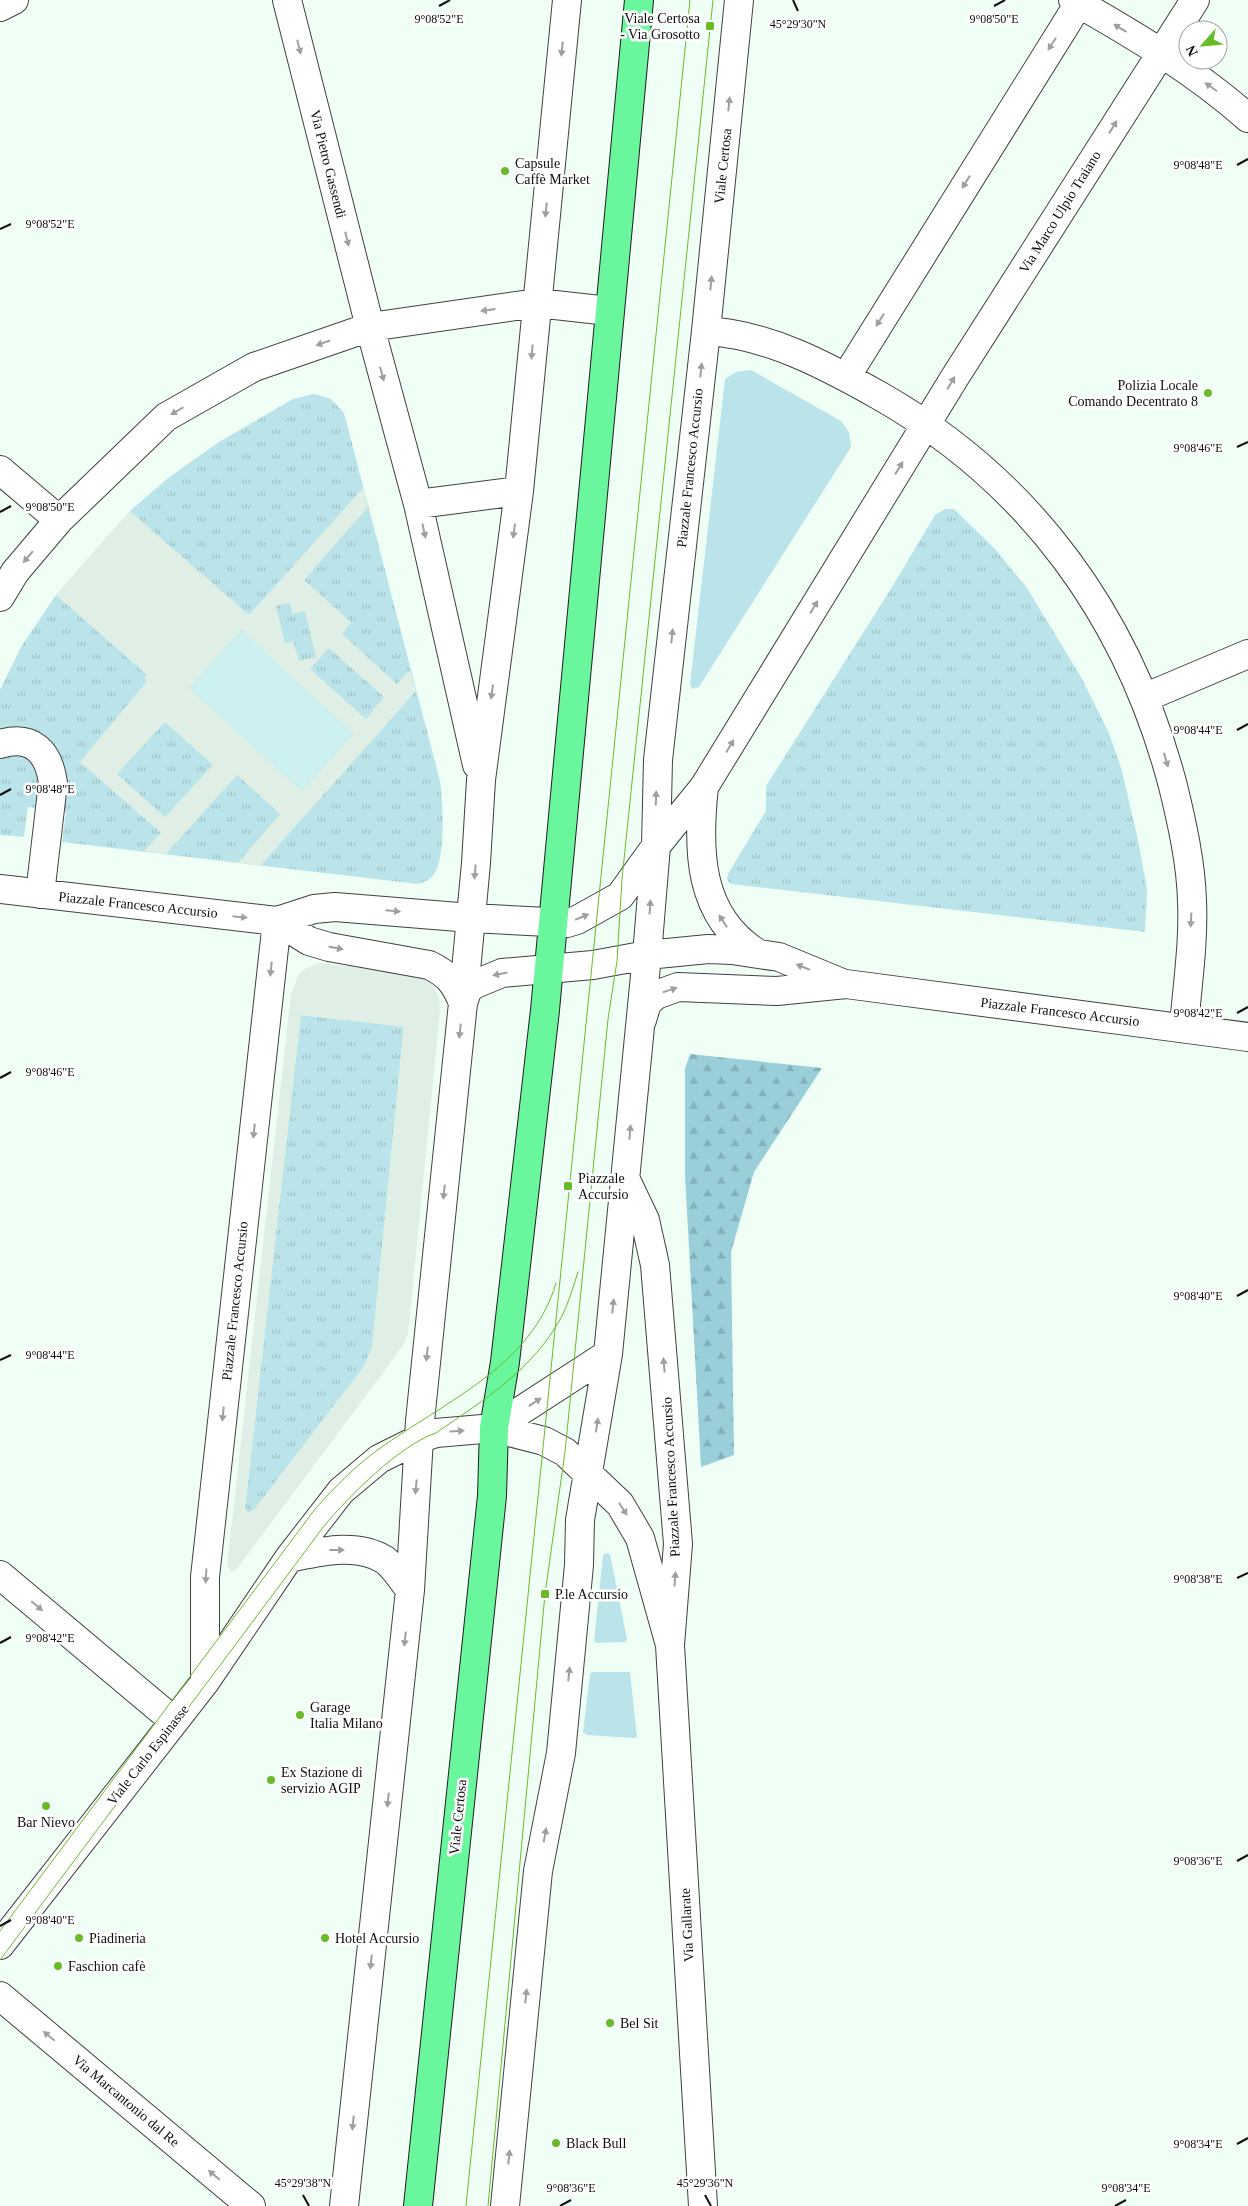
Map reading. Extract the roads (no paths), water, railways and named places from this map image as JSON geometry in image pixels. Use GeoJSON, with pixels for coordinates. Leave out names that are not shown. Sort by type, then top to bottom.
{"type":"FeatureCollection","features":[{"type":"Feature","properties":{"kind":"main road"},"geometry":{"type":"LineString","coordinates":[[494,1428],[505,1362],[554,922],[639,0]]}},
{"type":"Feature","properties":{"kind":"main road","name":"Viale Certosa"},"geometry":{"type":"LineString","coordinates":[[418,2206],[492,1496],[494,1428]]}},
{"type":"Feature","properties":{"kind":"street"},"geometry":{"type":"LineString","coordinates":[[0,7],[14,0]]}},
{"type":"Feature","properties":{"kind":"street","name":"Via Pietro Gassendi"},"geometry":{"type":"LineString","coordinates":[[287,0],[370,327]]}},
{"type":"Feature","properties":{"kind":"street"},"geometry":{"type":"LineString","coordinates":[[537,303],[567,0]]}},
{"type":"Feature","properties":{"kind":"street","name":"Viale Certosa"},"geometry":{"type":"LineString","coordinates":[[706,331],[739,0]]}},
{"type":"Feature","properties":{"kind":"street","name":"Via Marco Ulpio Traiano"},"geometry":{"type":"LineString","coordinates":[[926,424],[1195,0]]}},
{"type":"Feature","properties":{"kind":"street"},"geometry":{"type":"LineString","coordinates":[[846,377],[1077,1],[1161,52],[1220,94],[1248,118]]}},
{"type":"Feature","properties":{"kind":"street"},"geometry":{"type":"LineString","coordinates":[[0,597],[15,572],[59,520],[166,417],[254,367],[370,327],[537,303],[609,311]]}},
{"type":"Feature","properties":{"kind":"street","name":"Piazzale Francesco Accursio"},"geometry":{"type":"LineString","coordinates":[[410,1590],[421,1438],[420,1421],[463,1003],[481,780],[519,492],[537,303]]}},
{"type":"Feature","properties":{"kind":"street","name":"Piazzale Francesco Accursio"},"geometry":{"type":"LineString","coordinates":[[370,327],[418,504],[466,722],[481,780]]}},
{"type":"Feature","properties":{"kind":"street"},"geometry":{"type":"LineString","coordinates":[[706,331],[730,332],[781,348],[846,377],[926,424],[970,458],[990,477],[1018,504],[1067,558],[1118,638],[1144,698],[1165,756],[1181,820],[1192,901],[1184,1028]]}},
{"type":"Feature","properties":{"kind":"street","name":"Piazzale Francesco Accursio"},"geometry":{"type":"LineString","coordinates":[[590,1474],[608,1354],[626,1180],[656,846],[658,760],[706,331]]}},
{"type":"Feature","properties":{"kind":"street","name":"Piazzale Francesco Accursio"},"geometry":{"type":"LineString","coordinates":[[0,890],[277,921],[314,909],[335,907],[471,918],[567,923],[577,920],[620,896],[656,846],[704,787],[926,424]]}},
{"type":"Feature","properties":{"kind":"street"},"geometry":{"type":"LineString","coordinates":[[0,470],[59,520]]}},
{"type":"Feature","properties":{"kind":"street"},"geometry":{"type":"LineString","coordinates":[[418,504],[519,492]]}},
{"type":"Feature","properties":{"kind":"street"},"geometry":{"type":"LineString","coordinates":[[1144,698],[1248,654]]}},
{"type":"Feature","properties":{"kind":"street"},"geometry":{"type":"LineString","coordinates":[[0,744],[13,740],[28,742],[42,751],[51,766],[53,783],[40,894]]}},
{"type":"Feature","properties":{"kind":"street","name":"Piazzale Francesco Accursio"},"geometry":{"type":"LineString","coordinates":[[704,787],[701,830],[708,892],[716,911],[727,928],[741,943],[758,954]]}},
{"type":"Feature","properties":{"kind":"street","name":"Piazzale Francesco Accursio"},"geometry":{"type":"LineString","coordinates":[[277,921],[309,941],[329,947],[429,965],[439,969],[454,981],[463,1003]]}},
{"type":"Feature","properties":{"kind":"street","name":"Piazzale Francesco Accursio"},"geometry":{"type":"LineString","coordinates":[[205,1682],[205,1577],[277,921]]}},
{"type":"Feature","properties":{"kind":"street","name":"Piazzale Francesco Accursio"},"geometry":{"type":"LineString","coordinates":[[463,1003],[467,991],[473,985],[490,976],[502,973],[604,964],[647,955],[708,949],[779,957],[846,984]]}},
{"type":"Feature","properties":{"kind":"street","name":"Piazzale Francesco Accursio"},"geometry":{"type":"LineString","coordinates":[[640,1024],[647,1003],[656,996],[685,986],[777,991],[846,984],[1248,1037]]}},
{"type":"Feature","properties":{"kind":"street","name":"Piazzale Francesco Accursio"},"geometry":{"type":"LineString","coordinates":[[626,1180],[645,1220],[655,1265],[678,1544],[670,1645]]}},
{"type":"Feature","properties":{"kind":"street","name":"Piazzale Francesco Accursio"},"geometry":{"type":"LineString","coordinates":[[494,1428],[608,1354]]}},
{"type":"Feature","properties":{"kind":"street","name":"Piazzale Francesco Accursio"},"geometry":{"type":"LineString","coordinates":[[421,1438],[436,1433],[494,1428],[544,1441],[564,1452],[590,1474],[620,1504],[640,1538],[670,1645]]}},
{"type":"Feature","properties":{"kind":"street","name":"Viale Carlo Espinasse"},"geometry":{"type":"LineString","coordinates":[[0,1945],[205,1682],[289,1558],[342,1491],[379,1459],[421,1438]]}},
{"type":"Feature","properties":{"kind":"street"},"geometry":{"type":"LineString","coordinates":[[505,2206],[538,1871],[561,1753],[580,1565],[580,1520],[590,1474]]}},
{"type":"Feature","properties":{"kind":"street"},"geometry":{"type":"LineString","coordinates":[[289,1558],[334,1549],[370,1553],[386,1561],[410,1590],[344,2206]]}},
{"type":"Feature","properties":{"kind":"street"},"geometry":{"type":"LineString","coordinates":[[0,1575],[174,1721]]}},
{"type":"Feature","properties":{"kind":"street","name":"Via Gallarate"},"geometry":{"type":"LineString","coordinates":[[670,1645],[704,2206]]}},
{"type":"Feature","properties":{"kind":"street","name":"Via Marcantonio dal Re"},"geometry":{"type":"LineString","coordinates":[[0,1996],[251,2206]]}},
{"type":"Feature","properties":{"kind":"tram line"},"geometry":{"type":"LineString","coordinates":[[466,2206],[690,0]]}},
{"type":"Feature","properties":{"kind":"tram line"},"geometry":{"type":"LineString","coordinates":[[488,2206],[545,1594],[565,1452],[608,1019],[617,961],[622,879],[713,0]]}},
{"type":"Feature","properties":{"kind":"tram line"},"geometry":{"type":"LineString","coordinates":[[0,1960],[324,1526],[347,1500],[391,1460],[407,1448],[436,1433],[472,1408],[522,1368],[537,1352],[562,1316],[578,1272]]}},
{"type":"Feature","properties":{"kind":"tram line"},"geometry":{"type":"LineString","coordinates":[[0,1931],[315,1509],[362,1462],[483,1380],[507,1360],[527,1337],[544,1312],[556,1283]]}},
{"type":"Feature","properties":{"kind":"place","name":"Viale Certosa - Via Grosotto"},"geometry":{"type":"Point","coordinates":[710,26]}},
{"type":"Feature","properties":{"kind":"place","name":"Capsule Caffè Market"},"geometry":{"type":"Point","coordinates":[505,171]}},
{"type":"Feature","properties":{"kind":"place","name":"Polizia Locale Comando Decentrato 8"},"geometry":{"type":"Point","coordinates":[1208,393]}},
{"type":"Feature","properties":{"kind":"place","name":"Piazzale Accursio"},"geometry":{"type":"Point","coordinates":[568,1186]}},
{"type":"Feature","properties":{"kind":"place","name":"P.le Accursio"},"geometry":{"type":"Point","coordinates":[545,1594]}},
{"type":"Feature","properties":{"kind":"place","name":"Garage Italia Milano"},"geometry":{"type":"Point","coordinates":[300,1715]}},
{"type":"Feature","properties":{"kind":"place","name":"Ex Stazione di servizio AGIP"},"geometry":{"type":"Point","coordinates":[271,1780]}},
{"type":"Feature","properties":{"kind":"place","name":"Bar Nievo"},"geometry":{"type":"Point","coordinates":[46,1806]}},
{"type":"Feature","properties":{"kind":"place","name":"Piadineria"},"geometry":{"type":"Point","coordinates":[79,1938]}},
{"type":"Feature","properties":{"kind":"place","name":"Hotel Accursio"},"geometry":{"type":"Point","coordinates":[325,1938]}},
{"type":"Feature","properties":{"kind":"place","name":"Faschion cafè"},"geometry":{"type":"Point","coordinates":[58,1966]}},
{"type":"Feature","properties":{"kind":"place","name":"Bel Sit"},"geometry":{"type":"Point","coordinates":[610,2023]}},
{"type":"Feature","properties":{"kind":"place","name":"Black Bull"},"geometry":{"type":"Point","coordinates":[556,2143]}}]}
